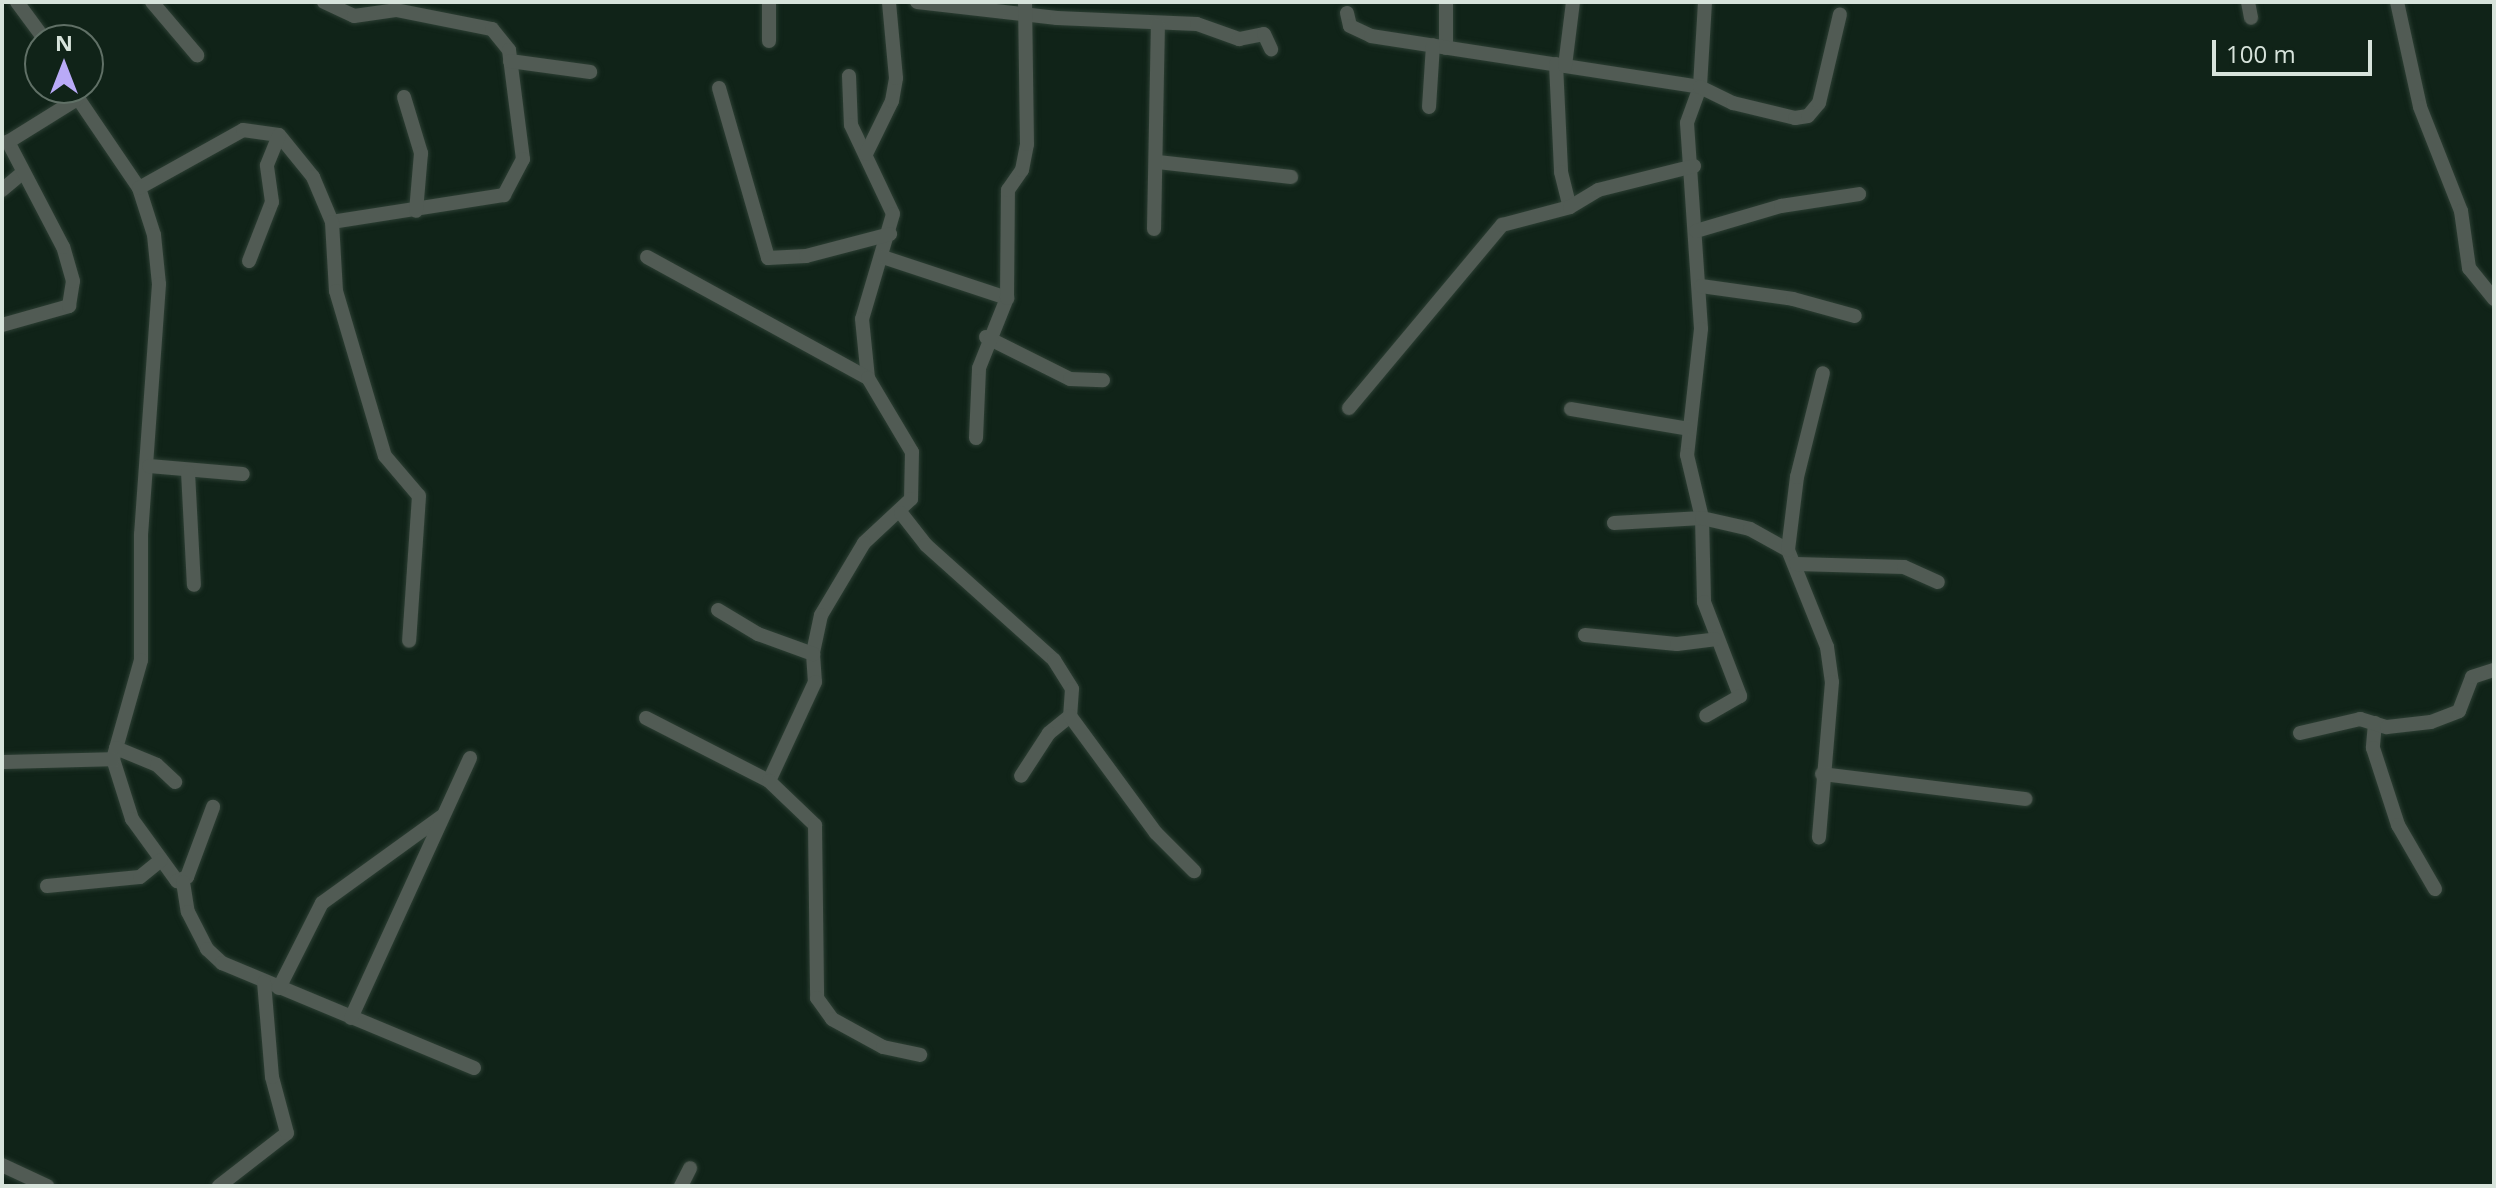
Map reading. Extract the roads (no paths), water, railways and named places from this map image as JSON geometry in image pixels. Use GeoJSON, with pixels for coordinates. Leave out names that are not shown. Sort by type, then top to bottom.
{"type":"FeatureCollection","features":[{"type":"Feature","properties":{"kind":"street"},"geometry":{"type":"LineString","coordinates":[[17,2],[33,24]]}},
{"type":"Feature","properties":{"kind":"street"},"geometry":{"type":"LineString","coordinates":[[152,2],[197,55]]}},
{"type":"Feature","properties":{"kind":"street"},"geometry":{"type":"LineString","coordinates":[[324,2],[354,16],[396,10],[492,29],[506,44],[523,159],[514,187],[474,204],[332,222]]}},
{"type":"Feature","properties":{"kind":"street"},"geometry":{"type":"LineString","coordinates":[[769,2],[769,41]]}},
{"type":"Feature","properties":{"kind":"street"},"geometry":{"type":"LineString","coordinates":[[866,154],[892,101],[896,78],[889,2]]}},
{"type":"Feature","properties":{"kind":"street"},"geometry":{"type":"LineString","coordinates":[[917,2],[1025,7],[1158,25],[1197,24],[1239,39],[1264,34],[1271,49]]}},
{"type":"Feature","properties":{"kind":"street"},"geometry":{"type":"LineString","coordinates":[[1429,107],[1446,2]]}},
{"type":"Feature","properties":{"kind":"street"},"geometry":{"type":"LineString","coordinates":[[1570,207],[1561,172],[1560,65],[1573,2]]}},
{"type":"Feature","properties":{"kind":"street"},"geometry":{"type":"LineString","coordinates":[[1705,2],[1700,87],[1687,123],[1694,166],[1701,286],[1689,429],[1689,470],[1702,518],[1704,602],[1715,639],[1729,657],[1740,696],[1706,716]]}},
{"type":"Feature","properties":{"kind":"street"},"geometry":{"type":"LineString","coordinates":[[2248,2],[2251,18]]}},
{"type":"Feature","properties":{"kind":"street"},"geometry":{"type":"LineString","coordinates":[[2397,2],[2420,107],[2461,211],[2469,268],[2494,299]]}},
{"type":"Feature","properties":{"kind":"street"},"geometry":{"type":"LineString","coordinates":[[976,438],[975,392],[986,337],[1007,298],[1012,236],[1007,202],[1027,144],[1025,7]]}},
{"type":"Feature","properties":{"kind":"street"},"geometry":{"type":"LineString","coordinates":[[1347,13],[1356,31],[1700,87],[1783,117],[1808,116],[1825,86],[1840,14]]}},
{"type":"Feature","properties":{"kind":"street"},"geometry":{"type":"LineString","coordinates":[[1154,229],[1158,162],[1158,25]]}},
{"type":"Feature","properties":{"kind":"street"},"geometry":{"type":"LineString","coordinates":[[510,61],[590,72]]}},
{"type":"Feature","properties":{"kind":"street"},"geometry":{"type":"LineString","coordinates":[[769,781],[815,682],[815,631],[835,588],[864,543],[901,513],[911,499],[912,452],[868,378],[862,319],[890,234],[893,214],[846,108],[849,76]]}},
{"type":"Feature","properties":{"kind":"street"},"geometry":{"type":"LineString","coordinates":[[719,88],[768,258],[806,256],[890,234]]}},
{"type":"Feature","properties":{"kind":"street"},"geometry":{"type":"LineString","coordinates":[[404,97],[421,153],[416,211]]}},
{"type":"Feature","properties":{"kind":"street"},"geometry":{"type":"LineString","coordinates":[[2,325],[59,313],[73,295],[63,247],[21,174],[5,138],[57,104]]}},
{"type":"Feature","properties":{"kind":"street"},"geometry":{"type":"LineString","coordinates":[[82,104],[139,188],[154,235],[159,284],[149,466],[141,534],[141,660],[115,753],[132,819],[161,860],[183,882]]}},
{"type":"Feature","properties":{"kind":"street"},"geometry":{"type":"LineString","coordinates":[[139,188],[243,130],[279,135],[313,177],[332,222],[336,291],[352,357],[389,467],[419,496],[409,641]]}},
{"type":"Feature","properties":{"kind":"street"},"geometry":{"type":"LineString","coordinates":[[249,261],[272,202],[267,165],[279,135]]}},
{"type":"Feature","properties":{"kind":"street"},"geometry":{"type":"LineString","coordinates":[[1158,162],[1291,177]]}},
{"type":"Feature","properties":{"kind":"street"},"geometry":{"type":"LineString","coordinates":[[1349,408],[1489,236],[1519,217],[1570,207],[1598,190],[1694,166]]}},
{"type":"Feature","properties":{"kind":"street"},"geometry":{"type":"LineString","coordinates":[[2,190],[21,174]]}},
{"type":"Feature","properties":{"kind":"street"},"geometry":{"type":"LineString","coordinates":[[1696,231],[1781,206],[1859,194]]}},
{"type":"Feature","properties":{"kind":"street"},"geometry":{"type":"LineString","coordinates":[[647,257],[868,378]]}},
{"type":"Feature","properties":{"kind":"street"},"geometry":{"type":"LineString","coordinates":[[883,257],[1007,298]]}},
{"type":"Feature","properties":{"kind":"street"},"geometry":{"type":"LineString","coordinates":[[1701,286],[1793,299],[1855,316]]}},
{"type":"Feature","properties":{"kind":"street"},"geometry":{"type":"LineString","coordinates":[[986,337],[1070,379],[1103,380]]}},
{"type":"Feature","properties":{"kind":"street"},"geometry":{"type":"LineString","coordinates":[[1788,550],[1797,477],[1823,373]]}},
{"type":"Feature","properties":{"kind":"street"},"geometry":{"type":"LineString","coordinates":[[1571,409],[1689,429]]}},
{"type":"Feature","properties":{"kind":"street"},"geometry":{"type":"LineString","coordinates":[[149,466],[188,472],[243,474]]}},
{"type":"Feature","properties":{"kind":"street"},"geometry":{"type":"LineString","coordinates":[[188,472],[194,585]]}},
{"type":"Feature","properties":{"kind":"street"},"geometry":{"type":"LineString","coordinates":[[901,513],[926,545],[1054,660],[1072,689],[1070,716],[1156,833],[1194,871]]}},
{"type":"Feature","properties":{"kind":"street"},"geometry":{"type":"LineString","coordinates":[[1614,523],[1702,518],[1750,529],[1788,550],[1827,647],[1832,682],[1819,837]]}},
{"type":"Feature","properties":{"kind":"street"},"geometry":{"type":"LineString","coordinates":[[1796,564],[1904,567],[1938,582]]}},
{"type":"Feature","properties":{"kind":"street"},"geometry":{"type":"LineString","coordinates":[[718,610],[758,634],[813,654]]}},
{"type":"Feature","properties":{"kind":"street"},"geometry":{"type":"LineString","coordinates":[[1585,635],[1677,644],[1715,639]]}},
{"type":"Feature","properties":{"kind":"street"},"geometry":{"type":"LineString","coordinates":[[2300,733],[2360,719],[2375,723],[2431,722],[2459,711],[2472,677],[2494,670]]}},
{"type":"Feature","properties":{"kind":"street"},"geometry":{"type":"LineString","coordinates":[[1021,776],[1049,733],[1070,716]]}},
{"type":"Feature","properties":{"kind":"street"},"geometry":{"type":"LineString","coordinates":[[646,718],[769,781],[815,825],[817,998],[832,1019],[883,1047],[920,1055]]}},
{"type":"Feature","properties":{"kind":"street"},"geometry":{"type":"LineString","coordinates":[[2375,723],[2373,748],[2398,825],[2435,889]]}},
{"type":"Feature","properties":{"kind":"street"},"geometry":{"type":"LineString","coordinates":[[2,762],[115,753],[157,765],[175,782]]}},
{"type":"Feature","properties":{"kind":"street"},"geometry":{"type":"LineString","coordinates":[[351,1018],[470,758]]}},
{"type":"Feature","properties":{"kind":"street"},"geometry":{"type":"LineString","coordinates":[[1822,774],[2025,799]]}},
{"type":"Feature","properties":{"kind":"street"},"geometry":{"type":"LineString","coordinates":[[213,807],[183,882],[188,912],[207,949],[264,982],[474,1068]]}},
{"type":"Feature","properties":{"kind":"street"},"geometry":{"type":"LineString","coordinates":[[279,988],[322,903],[444,814]]}},
{"type":"Feature","properties":{"kind":"street"},"geometry":{"type":"LineString","coordinates":[[47,886],[140,877],[161,860]]}},
{"type":"Feature","properties":{"kind":"street"},"geometry":{"type":"LineString","coordinates":[[219,1186],[287,1133],[272,1077],[264,982]]}},
{"type":"Feature","properties":{"kind":"street"},"geometry":{"type":"LineString","coordinates":[[2,1165],[47,1186]]}},
{"type":"Feature","properties":{"kind":"street"},"geometry":{"type":"LineString","coordinates":[[681,1186],[690,1168]]}}]}
